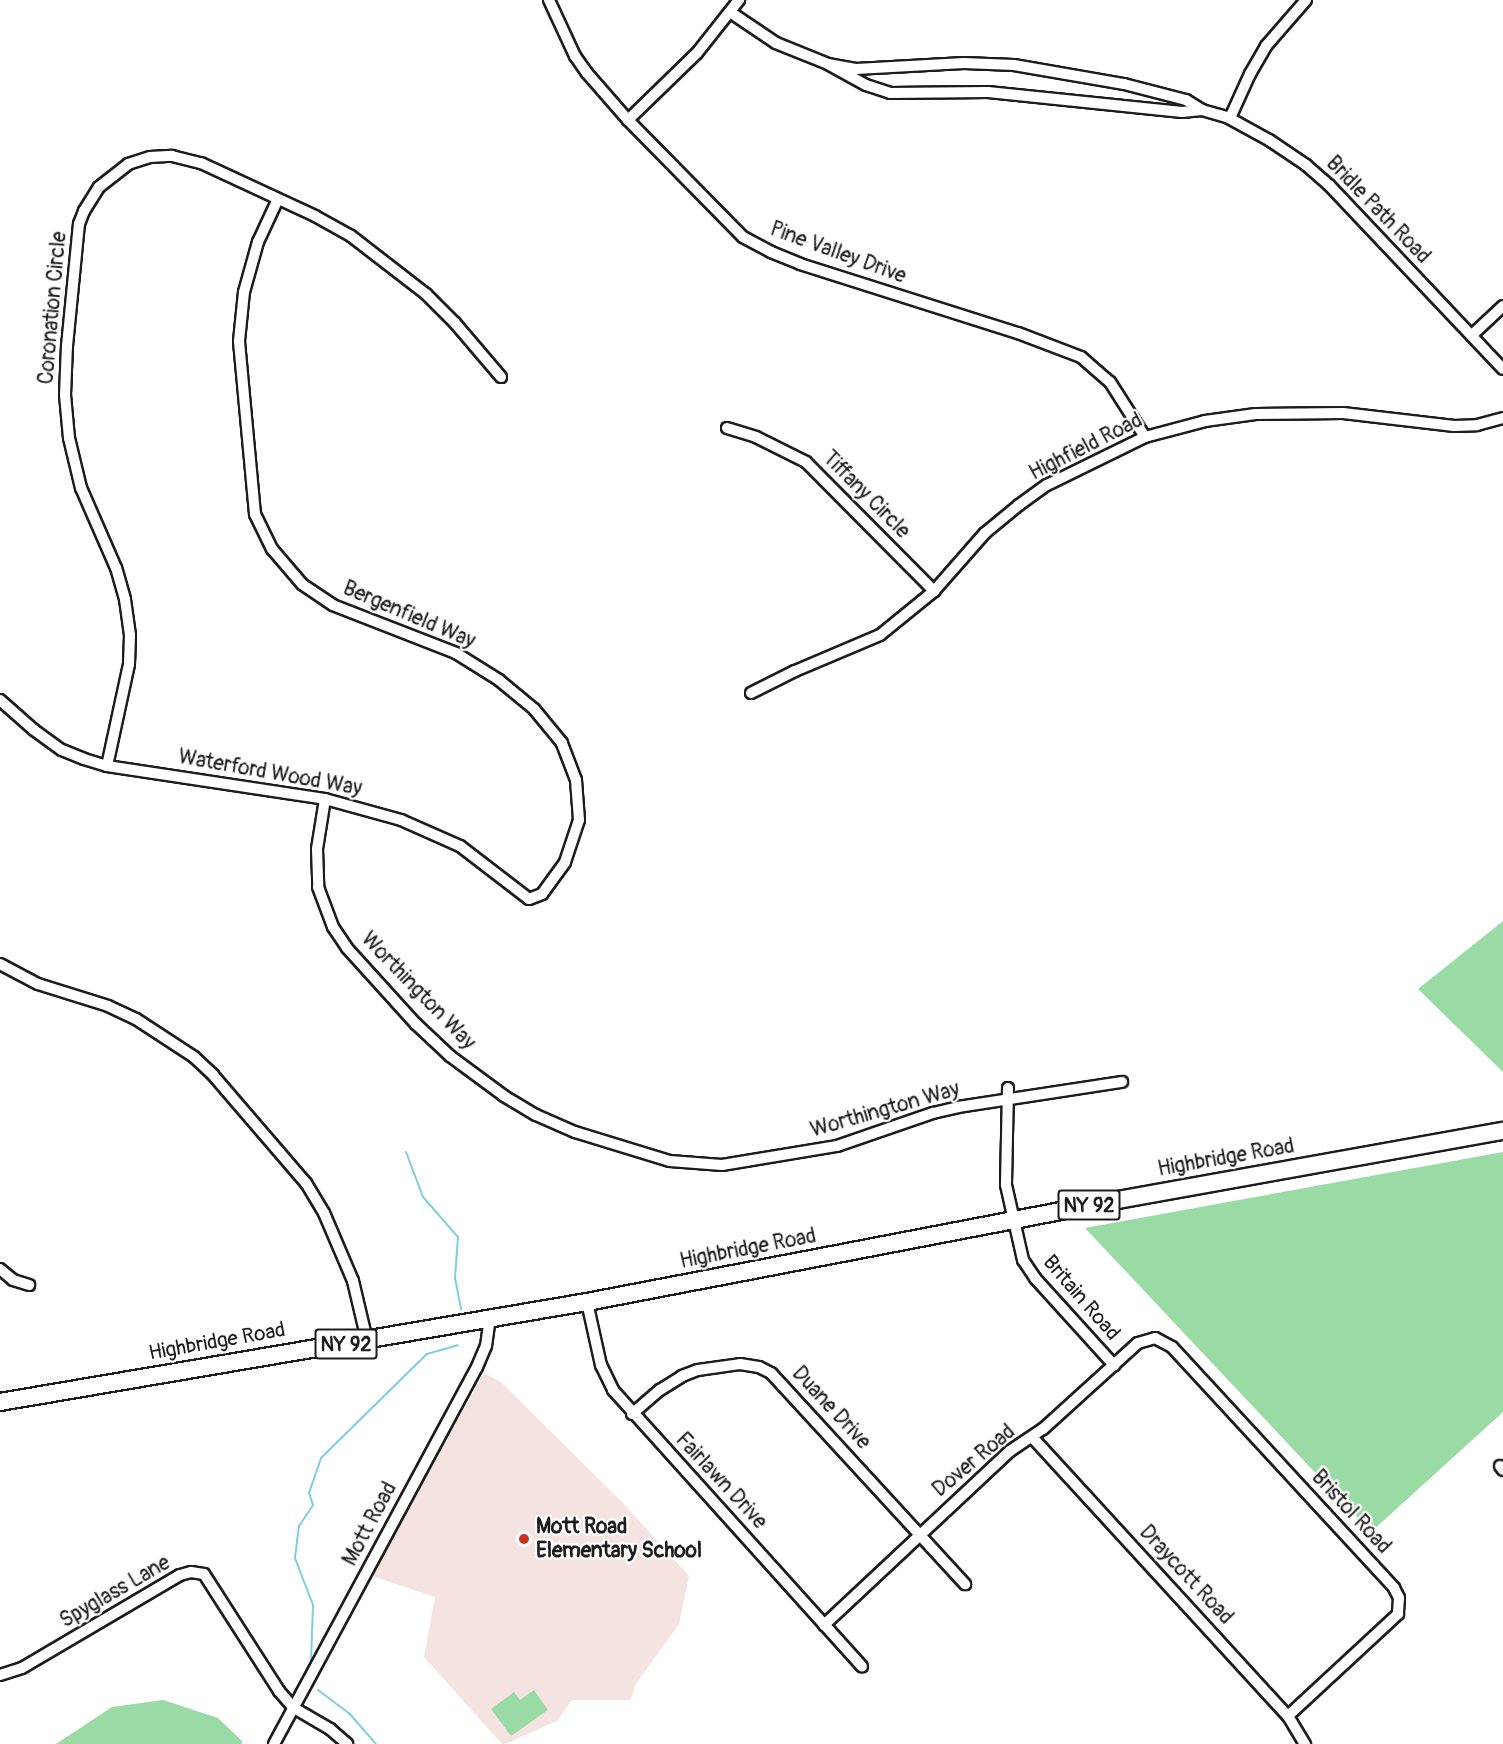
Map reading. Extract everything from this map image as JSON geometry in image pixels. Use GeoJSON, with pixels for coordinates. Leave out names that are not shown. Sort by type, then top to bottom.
{"type":"FeatureCollection","features":[{"type":"Feature","properties":{"kind":"highway","name":"Highbridge Road"},"geometry":{"type":"LineString","coordinates":[[0,1402],[587,1302],[1014,1220],[1503,1131]]}},
{"type":"Feature","properties":{"kind":"street","name":"Pine Valley Drive"},"geometry":{"type":"LineString","coordinates":[[549,0],[575,56],[628,120],[743,237],[800,264],[1018,333],[1081,357],[1110,382],[1144,437]]}},
{"type":"Feature","properties":{"kind":"street"},"geometry":{"type":"LineString","coordinates":[[628,120],[686,65],[739,0]]}},
{"type":"Feature","properties":{"kind":"street"},"geometry":{"type":"LineString","coordinates":[[1230,118],[1266,46],[1306,0]]}},
{"type":"Feature","properties":{"kind":"street","name":"Bridle Path Road"},"geometry":{"type":"LineString","coordinates":[[730,12],[776,43],[828,64],[866,85],[890,93],[988,92],[1182,112],[1202,110]]}},
{"type":"Feature","properties":{"kind":"street","name":"Bridle Path Road"},"geometry":{"type":"LineString","coordinates":[[828,64],[856,69],[964,63],[1014,65],[1124,84],[1186,100],[1202,110],[1230,118],[1278,146],[1329,185],[1503,369]]}},
{"type":"Feature","properties":{"kind":"street","name":"Coronation Circle"},"geometry":{"type":"LineString","coordinates":[[107,766],[129,664],[130,635],[126,599],[116,568],[81,488],[69,438],[65,395],[67,346],[79,224],[99,187],[120,169],[159,156],[186,158],[201,163],[278,199],[351,236],[390,264],[455,322],[501,377]]}},
{"type":"Feature","properties":{"kind":"street","name":"Bergenfield Way"},"geometry":{"type":"LineString","coordinates":[[278,199],[258,242],[244,292],[239,341],[255,514],[272,549],[302,584],[333,605],[465,658],[499,680],[534,709],[562,743],[576,780],[579,820],[565,862],[542,894],[529,899]]}},
{"type":"Feature","properties":{"kind":"street"},"geometry":{"type":"LineString","coordinates":[[1472,336],[1503,306]]}},
{"type":"Feature","properties":{"kind":"street","name":"Highfield Road"},"geometry":{"type":"LineString","coordinates":[[751,693],[795,670],[880,635],[934,591],[985,533],[1019,505],[1056,481],[1144,437],[1205,421],[1256,414],[1343,413],[1453,426],[1477,425],[1503,418]]}},
{"type":"Feature","properties":{"kind":"street","name":"Tiffany Circle"},"geometry":{"type":"LineString","coordinates":[[727,428],[756,437],[806,462],[934,591]]}},
{"type":"Feature","properties":{"kind":"street","name":"Waterford Wood Way"},"geometry":{"type":"LineString","coordinates":[[0,700],[34,730],[62,750],[107,766],[324,799],[401,820],[460,846],[529,899]]}},
{"type":"Feature","properties":{"kind":"street","name":"Worthington Way"},"geometry":{"type":"LineString","coordinates":[[324,799],[316,870],[318,887],[333,927],[347,948],[402,1009],[450,1056],[484,1083],[536,1115],[575,1132],[661,1158],[694,1164],[723,1165],[837,1146],[933,1113],[1122,1082]]}},
{"type":"Feature","properties":{"kind":"street"},"geometry":{"type":"LineString","coordinates":[[0,964],[38,984],[108,1006],[136,1019],[194,1057],[213,1075],[306,1183],[324,1213],[353,1281],[367,1340]]}},
{"type":"Feature","properties":{"kind":"street"},"geometry":{"type":"LineString","coordinates":[[1008,1088],[1006,1185],[1014,1220]]}},
{"type":"Feature","properties":{"kind":"street","name":"Britain Road"},"geometry":{"type":"LineString","coordinates":[[1014,1220],[1023,1260],[1035,1278],[1114,1365]]}},
{"type":"Feature","properties":{"kind":"street"},"geometry":{"type":"LineString","coordinates":[[0,1269],[12,1280],[29,1286]]}},
{"type":"Feature","properties":{"kind":"street","name":"Fairlawn Drive"},"geometry":{"type":"LineString","coordinates":[[587,1302],[605,1379],[632,1414],[862,1667]]}},
{"type":"Feature","properties":{"kind":"street","name":"Mott Road"},"geometry":{"type":"LineString","coordinates":[[274,1744],[477,1366],[486,1346],[490,1319]]}},
{"type":"Feature","properties":{"kind":"street","name":"Dover Road"},"geometry":{"type":"LineString","coordinates":[[824,1625],[1010,1451],[1032,1437],[1138,1343],[1155,1338]]}},
{"type":"Feature","properties":{"kind":"street","name":"Bristol Road"},"geometry":{"type":"LineString","coordinates":[[1155,1338],[1172,1347],[1387,1580],[1399,1598],[1398,1614],[1288,1716]]}},
{"type":"Feature","properties":{"kind":"street","name":"Duane Drive"},"geometry":{"type":"LineString","coordinates":[[632,1414],[660,1390],[682,1376],[725,1364],[759,1367],[783,1383],[965,1584]]}},
{"type":"Feature","properties":{"kind":"street","name":"Draycott Road"},"geometry":{"type":"LineString","coordinates":[[1032,1437],[1288,1716],[1305,1744]]}},
{"type":"Feature","properties":{"kind":"street","name":"Spyglass Lane"},"geometry":{"type":"LineString","coordinates":[[0,1675],[22,1668],[180,1575],[191,1572],[204,1574],[279,1691],[294,1708]]}},
{"type":"Feature","properties":{"kind":"street"},"geometry":{"type":"LineString","coordinates":[[294,1708],[330,1729],[347,1744]]}},
{"type":"Feature","properties":{"kind":"shaded area","name":"Mott Road Elementary School"},"geometry":{"type":"Polygon","coordinates":[[[484,1373],[501,1382],[623,1503],[689,1576],[679,1624],[635,1685],[631,1700],[572,1700],[557,1721],[505,1744],[502,1744],[424,1657],[435,1597],[372,1576],[484,1373]]]}},
{"type":"Feature","properties":{"kind":"green space"},"geometry":{"type":"Polygon","coordinates":[[[1503,921],[1503,1072],[1418,989],[1503,921]]]}},
{"type":"Feature","properties":{"kind":"green space"},"geometry":{"type":"Polygon","coordinates":[[[1503,1152],[1503,1412],[1371,1532],[1085,1228],[1503,1152]]]}},
{"type":"Feature","properties":{"kind":"green space"},"geometry":{"type":"Polygon","coordinates":[[[534,1690],[548,1710],[511,1736],[491,1709],[514,1692],[520,1700],[534,1690]]]}},
{"type":"Feature","properties":{"kind":"green space"},"geometry":{"type":"Polygon","coordinates":[[[163,1700],[218,1718],[242,1741],[242,1744],[56,1744],[112,1707],[163,1700]]]}},
{"type":"Feature","properties":{"kind":"waterway"},"geometry":{"type":"LineString","coordinates":[[406,1152],[423,1197],[458,1237],[455,1278],[461,1309]]}},
{"type":"Feature","properties":{"kind":"waterway"},"geometry":{"type":"LineString","coordinates":[[300,1683],[311,1662],[313,1605],[295,1558],[299,1526],[313,1505],[309,1493],[321,1458],[427,1354],[458,1345]]}},
{"type":"Feature","properties":{"kind":"waterway"},"geometry":{"type":"LineString","coordinates":[[318,1690],[349,1713],[376,1744]]}},
{"type":"Feature","properties":{"kind":"place","name":"Mott Road Elementary School"},"geometry":{"type":"Point","coordinates":[524,1539]}}]}
